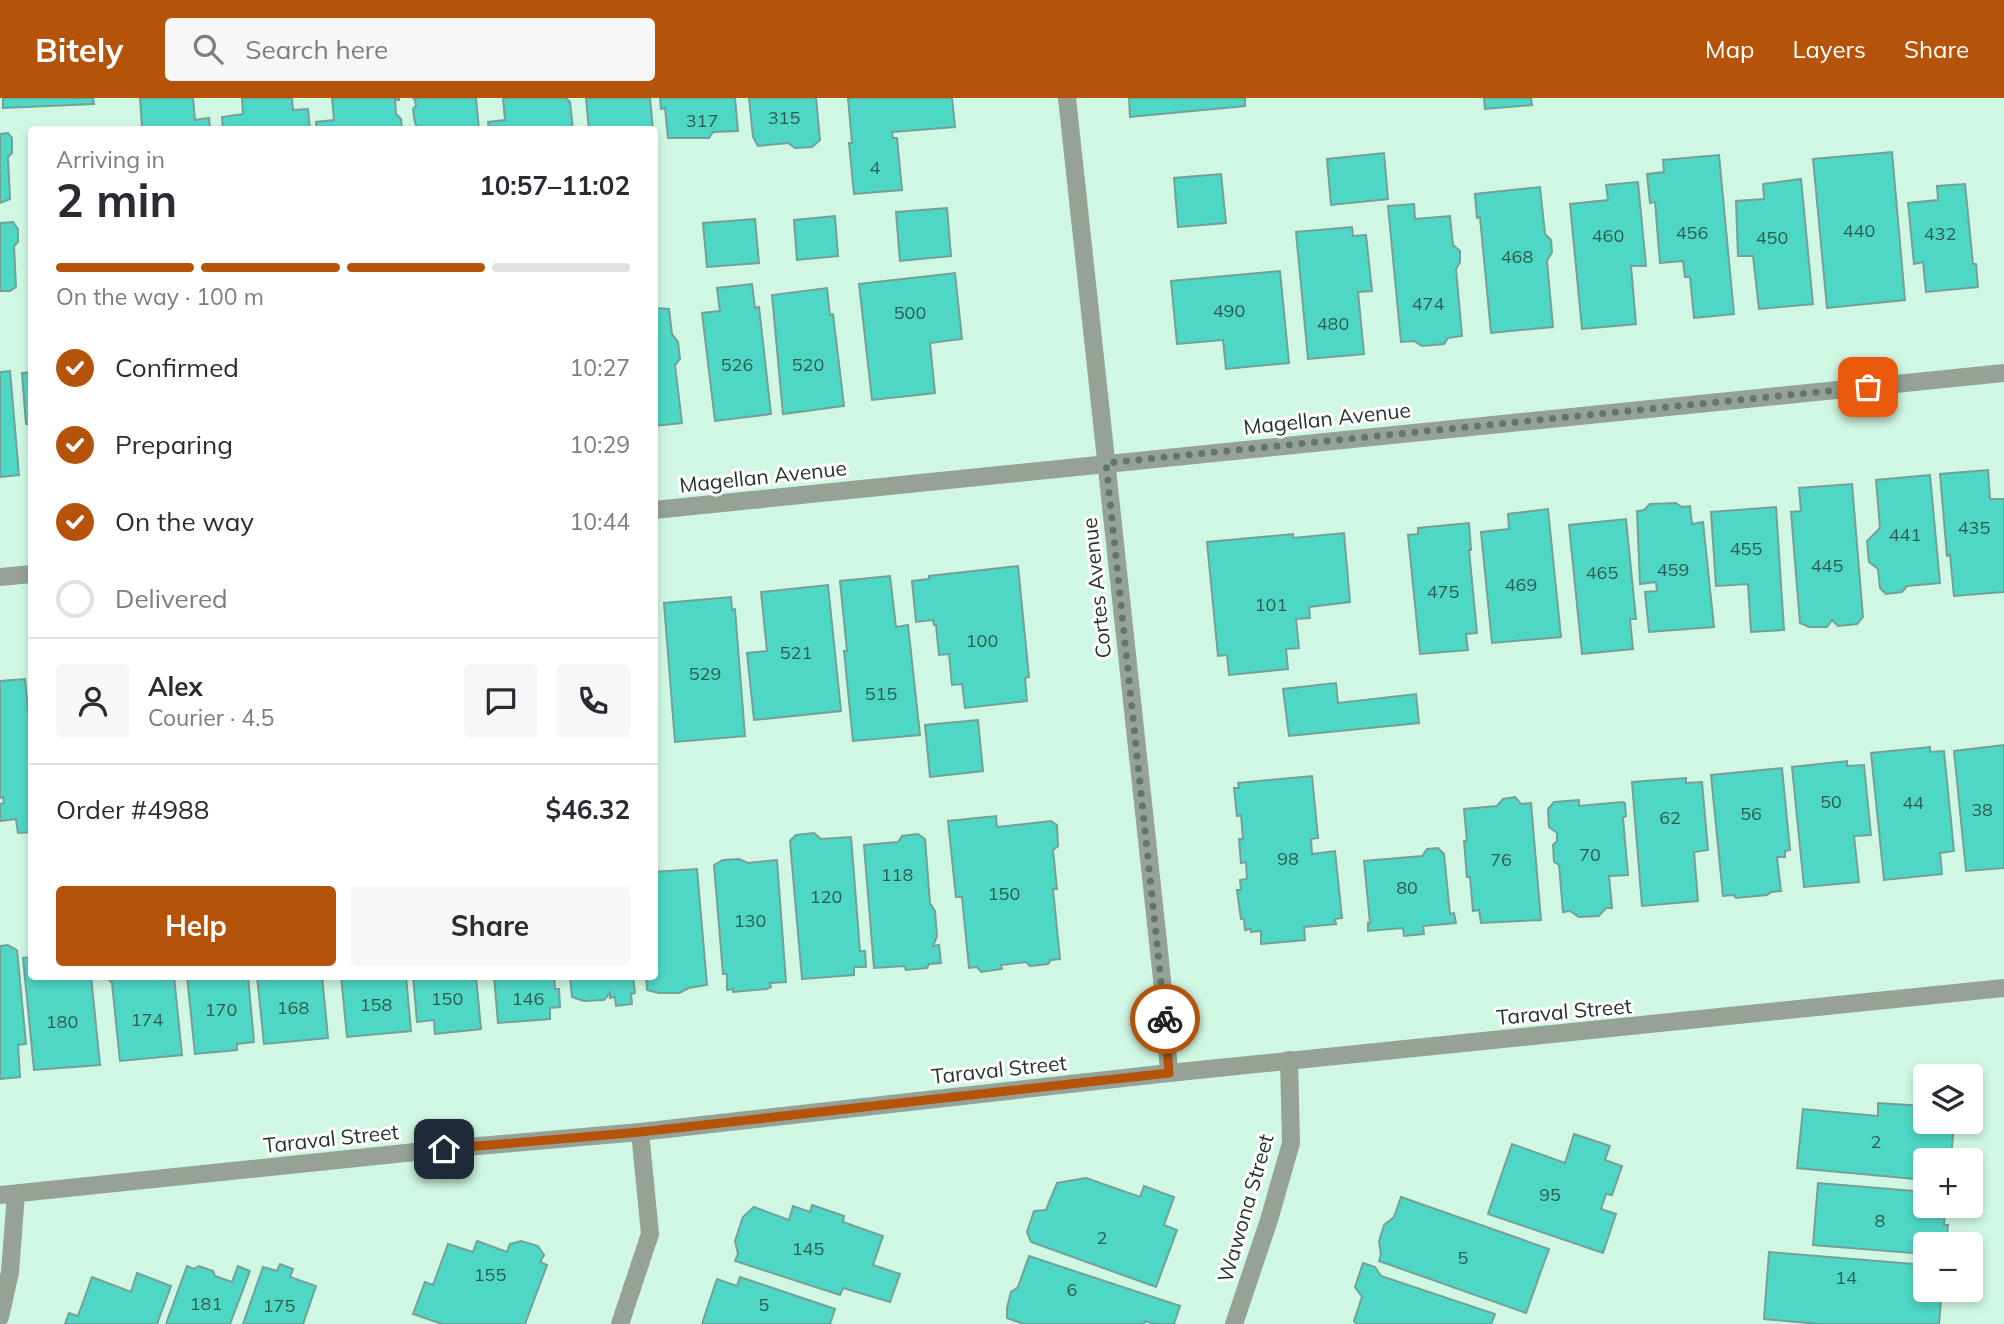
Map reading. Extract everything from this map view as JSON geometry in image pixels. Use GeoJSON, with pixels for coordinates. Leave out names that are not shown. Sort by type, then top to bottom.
{"type":"FeatureCollection","features":[{"type":"Feature","properties":{"kind":"street","name":"Cortes Avenue"},"geometry":{"type":"LineString","coordinates":[[1067,98],[1162,979],[1169,1073]]}},
{"type":"Feature","properties":{"kind":"street","name":"Magellan Avenue"},"geometry":{"type":"LineString","coordinates":[[658,510],[2004,373]]}},
{"type":"Feature","properties":{"kind":"street"},"geometry":{"type":"LineString","coordinates":[[0,577],[28,574]]}},
{"type":"Feature","properties":{"kind":"street","name":"Taraval Street"},"geometry":{"type":"LineString","coordinates":[[8,1194],[444,1149],[640,1132],[1289,1060],[2004,988]]}},
{"type":"Feature","properties":{"kind":"street","name":"Wawona Street"},"geometry":{"type":"LineString","coordinates":[[1234,1324],[1269,1220],[1291,1143],[1289,1060]]}},
{"type":"Feature","properties":{"kind":"street"},"geometry":{"type":"LineString","coordinates":[[620,1324],[650,1234],[640,1132]]}},
{"type":"Feature","properties":{"kind":"street"},"geometry":{"type":"LineString","coordinates":[[0,1317],[10,1272],[8,1194]]}},
{"type":"Feature","properties":{"kind":"building"},"geometry":{"type":"Polygon","coordinates":[[[3,98],[93,98],[94,104],[3,108],[3,98]]]}},
{"type":"Feature","properties":{"kind":"building"},"geometry":{"type":"Polygon","coordinates":[[[140,98],[193,98],[195,120],[209,118],[210,126],[142,126],[140,98]]]}},
{"type":"Feature","properties":{"kind":"building"},"geometry":{"type":"Polygon","coordinates":[[[242,98],[292,98],[293,110],[308,109],[310,126],[223,126],[222,117],[243,114],[242,98]]]}},
{"type":"Feature","properties":{"kind":"building"},"geometry":{"type":"Polygon","coordinates":[[[332,98],[399,98],[395,100],[396,114],[401,119],[402,126],[316,126],[316,122],[334,120],[332,98]]]}},
{"type":"Feature","properties":{"kind":"building"},"geometry":{"type":"Polygon","coordinates":[[[413,98],[476,98],[479,126],[417,126],[413,109],[416,106],[413,98]]]}},
{"type":"Feature","properties":{"kind":"building"},"geometry":{"type":"Polygon","coordinates":[[[503,98],[566,98],[570,102],[573,126],[488,126],[488,122],[505,120],[503,98]]]}},
{"type":"Feature","properties":{"kind":"building"},"geometry":{"type":"Polygon","coordinates":[[[586,98],[650,98],[653,126],[589,126],[586,98]]]}},
{"type":"Feature","properties":{"kind":"building"},"geometry":{"type":"Polygon","coordinates":[[[660,98],[735,98],[738,131],[713,132],[709,138],[668,138],[665,108],[661,109],[660,98]]]}},
{"type":"Feature","properties":{"kind":"building"},"geometry":{"type":"Polygon","coordinates":[[[749,98],[816,98],[820,140],[812,147],[795,148],[788,143],[758,146],[753,137],[749,98]]]}},
{"type":"Feature","properties":{"kind":"building"},"geometry":{"type":"Polygon","coordinates":[[[848,98],[952,98],[955,127],[892,132],[893,138],[897,138],[902,190],[854,194],[848,98]]]}},
{"type":"Feature","properties":{"kind":"building"},"geometry":{"type":"Polygon","coordinates":[[[1129,98],[1245,98],[1245,106],[1130,117],[1129,98]]]}},
{"type":"Feature","properties":{"kind":"building"},"geometry":{"type":"Polygon","coordinates":[[[1484,98],[1531,98],[1532,105],[1485,109],[1484,98]]]}},
{"type":"Feature","properties":{"kind":"building"},"geometry":{"type":"Polygon","coordinates":[[[8,133],[12,138],[12,153],[8,157],[10,199],[0,203],[0,134],[8,133]]]}},
{"type":"Feature","properties":{"kind":"building"},"geometry":{"type":"Polygon","coordinates":[[[1892,152],[1905,300],[1827,308],[1813,159],[1892,152]]]}},
{"type":"Feature","properties":{"kind":"building"},"geometry":{"type":"Polygon","coordinates":[[[1384,153],[1388,199],[1331,205],[1327,159],[1384,153]]]}},
{"type":"Feature","properties":{"kind":"building"},"geometry":{"type":"Polygon","coordinates":[[[1719,155],[1734,314],[1694,318],[1690,277],[1685,277],[1683,261],[1660,263],[1655,202],[1650,203],[1647,174],[1664,172],[1663,160],[1719,155]]]}},
{"type":"Feature","properties":{"kind":"building"},"geometry":{"type":"Polygon","coordinates":[[[1221,174],[1226,223],[1178,227],[1174,178],[1221,174]]]}},
{"type":"Feature","properties":{"kind":"building"},"geometry":{"type":"Polygon","coordinates":[[[1801,179],[1813,304],[1759,309],[1753,256],[1738,256],[1736,201],[1764,199],[1763,184],[1801,179]]]}},
{"type":"Feature","properties":{"kind":"building"},"geometry":{"type":"Polygon","coordinates":[[[1638,182],[1646,266],[1631,266],[1636,324],[1582,329],[1570,204],[1608,200],[1606,185],[1638,182]]]}},
{"type":"Feature","properties":{"kind":"building"},"geometry":{"type":"Polygon","coordinates":[[[1965,184],[1978,287],[1926,292],[1923,262],[1914,264],[1908,203],[1938,200],[1937,186],[1965,184]]]}},
{"type":"Feature","properties":{"kind":"building"},"geometry":{"type":"Polygon","coordinates":[[[1540,187],[1545,234],[1551,240],[1552,252],[1547,261],[1553,327],[1491,333],[1480,217],[1477,218],[1475,194],[1540,187]]]}},
{"type":"Feature","properties":{"kind":"building"},"geometry":{"type":"Polygon","coordinates":[[[1414,204],[1415,219],[1450,216],[1453,245],[1460,251],[1460,262],[1456,269],[1462,336],[1448,338],[1444,344],[1422,346],[1414,341],[1401,342],[1388,206],[1414,204]]]}},
{"type":"Feature","properties":{"kind":"building"},"geometry":{"type":"Polygon","coordinates":[[[947,208],[951,256],[900,261],[896,212],[947,208]]]}},
{"type":"Feature","properties":{"kind":"building"},"geometry":{"type":"Polygon","coordinates":[[[835,216],[838,256],[797,260],[794,220],[835,216]]]}},
{"type":"Feature","properties":{"kind":"building"},"geometry":{"type":"Polygon","coordinates":[[[755,219],[759,263],[707,267],[703,223],[755,219]]]}},
{"type":"Feature","properties":{"kind":"building"},"geometry":{"type":"Polygon","coordinates":[[[13,222],[18,229],[18,242],[14,246],[16,287],[10,291],[0,291],[0,223],[13,222]]]}},
{"type":"Feature","properties":{"kind":"building"},"geometry":{"type":"Polygon","coordinates":[[[1352,227],[1353,236],[1366,235],[1372,291],[1358,292],[1364,354],[1308,359],[1296,232],[1352,227]]]}},
{"type":"Feature","properties":{"kind":"building"},"geometry":{"type":"Polygon","coordinates":[[[1280,271],[1289,363],[1226,369],[1223,340],[1177,344],[1171,281],[1280,271]]]}},
{"type":"Feature","properties":{"kind":"building"},"geometry":{"type":"Polygon","coordinates":[[[955,273],[962,339],[930,343],[935,393],[872,400],[859,284],[955,273]]]}},
{"type":"Feature","properties":{"kind":"building"},"geometry":{"type":"Polygon","coordinates":[[[752,284],[755,308],[759,307],[771,414],[715,421],[702,313],[720,311],[717,288],[752,284]]]}},
{"type":"Feature","properties":{"kind":"building"},"geometry":{"type":"Polygon","coordinates":[[[827,288],[830,315],[833,314],[844,406],[783,414],[772,295],[827,288]]]}},
{"type":"Feature","properties":{"kind":"building"},"geometry":{"type":"Polygon","coordinates":[[[658,308],[669,309],[672,334],[678,342],[680,359],[675,365],[682,423],[658,426],[658,308]]]}},
{"type":"Feature","properties":{"kind":"building"},"geometry":{"type":"Polygon","coordinates":[[[10,371],[19,475],[0,477],[0,372],[10,371]]]}},
{"type":"Feature","properties":{"kind":"building"},"geometry":{"type":"Polygon","coordinates":[[[28,372],[26,424],[22,373],[28,372]]]}},
{"type":"Feature","properties":{"kind":"building"},"geometry":{"type":"Polygon","coordinates":[[[1988,470],[1990,499],[2004,499],[2004,592],[1954,596],[1950,555],[1947,556],[1940,474],[1988,470]]]}},
{"type":"Feature","properties":{"kind":"building"},"geometry":{"type":"Polygon","coordinates":[[[1930,475],[1940,583],[1907,586],[1902,592],[1886,594],[1880,588],[1878,569],[1869,562],[1867,541],[1880,528],[1876,480],[1930,475]]]}},
{"type":"Feature","properties":{"kind":"building"},"geometry":{"type":"Polygon","coordinates":[[[1852,484],[1863,617],[1857,624],[1838,626],[1832,620],[1827,627],[1809,627],[1800,623],[1791,512],[1801,511],[1799,488],[1852,484]]]}},
{"type":"Feature","properties":{"kind":"building"},"geometry":{"type":"Polygon","coordinates":[[[1676,503],[1682,507],[1690,506],[1692,524],[1703,522],[1714,627],[1649,632],[1645,592],[1657,591],[1656,582],[1640,584],[1637,511],[1644,510],[1650,504],[1676,503]]]}},
{"type":"Feature","properties":{"kind":"building"},"geometry":{"type":"Polygon","coordinates":[[[1776,507],[1784,630],[1751,632],[1748,584],[1716,586],[1711,512],[1776,507]]]}},
{"type":"Feature","properties":{"kind":"building"},"geometry":{"type":"Polygon","coordinates":[[[1548,509],[1561,637],[1492,643],[1481,532],[1509,529],[1508,514],[1548,509]]]}},
{"type":"Feature","properties":{"kind":"building"},"geometry":{"type":"Polygon","coordinates":[[[1626,519],[1636,619],[1630,619],[1633,649],[1582,654],[1569,525],[1626,519]]]}},
{"type":"Feature","properties":{"kind":"building"},"geometry":{"type":"Polygon","coordinates":[[[1469,523],[1477,633],[1466,634],[1468,650],[1420,654],[1408,535],[1418,534],[1418,528],[1469,523]]]}},
{"type":"Feature","properties":{"kind":"building"},"geometry":{"type":"Polygon","coordinates":[[[1344,533],[1350,602],[1309,607],[1310,618],[1296,619],[1299,648],[1286,649],[1288,669],[1229,675],[1227,655],[1218,656],[1207,542],[1293,534],[1293,538],[1344,533]]]}},
{"type":"Feature","properties":{"kind":"building"},"geometry":{"type":"Polygon","coordinates":[[[1018,566],[1029,677],[1025,678],[1027,701],[965,708],[962,684],[952,685],[949,654],[939,655],[936,625],[933,620],[916,622],[912,581],[929,579],[929,576],[1018,566]]]}},
{"type":"Feature","properties":{"kind":"building"},"geometry":{"type":"Polygon","coordinates":[[[890,576],[896,627],[908,625],[920,735],[853,741],[840,581],[890,576]]]}},
{"type":"Feature","properties":{"kind":"building"},"geometry":{"type":"Polygon","coordinates":[[[828,585],[841,711],[754,720],[747,653],[767,651],[761,592],[828,585]]]}},
{"type":"Feature","properties":{"kind":"building"},"geometry":{"type":"Polygon","coordinates":[[[731,597],[732,610],[735,609],[745,736],[675,742],[664,603],[731,597]]]}},
{"type":"Feature","properties":{"kind":"building"},"geometry":{"type":"Polygon","coordinates":[[[25,679],[28,709],[28,832],[18,833],[16,819],[0,821],[0,804],[4,803],[3,797],[0,798],[0,681],[25,679]]]}},
{"type":"Feature","properties":{"kind":"building"},"geometry":{"type":"Polygon","coordinates":[[[1336,683],[1338,703],[1416,694],[1419,723],[1289,736],[1283,689],[1336,683]]]}},
{"type":"Feature","properties":{"kind":"building"},"geometry":{"type":"Polygon","coordinates":[[[978,720],[983,771],[930,777],[925,725],[978,720]]]}},
{"type":"Feature","properties":{"kind":"building"},"geometry":{"type":"Polygon","coordinates":[[[2004,745],[2004,868],[1966,871],[1954,751],[2004,745]]]}},
{"type":"Feature","properties":{"kind":"building"},"geometry":{"type":"Polygon","coordinates":[[[1930,747],[1930,752],[1944,751],[1954,851],[1940,853],[1942,874],[1884,880],[1871,753],[1930,747]]]}},
{"type":"Feature","properties":{"kind":"building"},"geometry":{"type":"Polygon","coordinates":[[[1847,761],[1847,766],[1864,765],[1871,835],[1854,836],[1859,882],[1804,887],[1792,767],[1847,761]]]}},
{"type":"Feature","properties":{"kind":"building"},"geometry":{"type":"Polygon","coordinates":[[[1782,768],[1790,850],[1785,851],[1785,857],[1777,857],[1781,891],[1736,898],[1734,895],[1723,896],[1711,775],[1782,768]]]}},
{"type":"Feature","properties":{"kind":"building"},"geometry":{"type":"Polygon","coordinates":[[[1312,776],[1318,838],[1311,839],[1312,854],[1335,851],[1342,918],[1335,919],[1336,924],[1304,927],[1305,940],[1261,944],[1261,931],[1245,930],[1244,919],[1241,919],[1237,890],[1241,890],[1240,880],[1247,879],[1246,862],[1241,863],[1241,815],[1237,816],[1234,788],[1239,788],[1238,783],[1312,776]]]}},
{"type":"Feature","properties":{"kind":"building"},"geometry":{"type":"Polygon","coordinates":[[[1686,778],[1686,783],[1702,782],[1708,850],[1694,852],[1698,901],[1642,906],[1632,782],[1686,778]]]}},
{"type":"Feature","properties":{"kind":"building"},"geometry":{"type":"Polygon","coordinates":[[[1515,797],[1521,804],[1531,803],[1541,920],[1481,923],[1479,910],[1473,911],[1470,877],[1467,877],[1464,809],[1497,806],[1503,799],[1515,797]]]}},
{"type":"Feature","properties":{"kind":"building"},"geometry":{"type":"Polygon","coordinates":[[[1579,800],[1579,806],[1625,803],[1626,816],[1623,818],[1628,875],[1609,876],[1612,908],[1606,908],[1599,916],[1579,917],[1570,911],[1563,912],[1559,865],[1554,862],[1553,845],[1557,841],[1557,833],[1549,827],[1548,809],[1554,802],[1579,800]]]}},
{"type":"Feature","properties":{"kind":"building"},"geometry":{"type":"Polygon","coordinates":[[[996,816],[997,827],[1051,821],[1057,825],[1058,846],[1053,850],[1057,889],[1053,889],[1060,959],[1051,960],[1048,964],[1030,966],[1026,962],[1001,965],[1002,969],[981,972],[977,967],[969,968],[962,897],[956,897],[948,821],[996,816]]]}},
{"type":"Feature","properties":{"kind":"building"},"geometry":{"type":"Polygon","coordinates":[[[814,833],[821,839],[851,837],[860,951],[865,951],[866,967],[854,967],[854,975],[802,979],[790,841],[796,835],[814,833]]]}},
{"type":"Feature","properties":{"kind":"building"},"geometry":{"type":"Polygon","coordinates":[[[918,834],[925,839],[930,903],[935,911],[937,936],[933,946],[939,945],[941,963],[929,964],[927,968],[906,970],[904,966],[874,968],[864,845],[898,842],[902,836],[918,834]]]}},
{"type":"Feature","properties":{"kind":"building"},"geometry":{"type":"Polygon","coordinates":[[[1438,848],[1444,854],[1450,914],[1454,913],[1456,923],[1423,926],[1424,934],[1404,936],[1403,928],[1368,931],[1370,923],[1364,861],[1422,856],[1427,849],[1438,848]]]}},
{"type":"Feature","properties":{"kind":"building"},"geometry":{"type":"Polygon","coordinates":[[[739,859],[748,863],[777,860],[786,982],[770,983],[771,987],[767,989],[733,992],[733,989],[727,990],[727,974],[723,974],[714,865],[723,860],[739,859]]]}},
{"type":"Feature","properties":{"kind":"building"},"geometry":{"type":"Polygon","coordinates":[[[697,869],[707,985],[679,993],[647,990],[646,980],[658,980],[658,872],[697,869]]]}},
{"type":"Feature","properties":{"kind":"building"},"geometry":{"type":"Polygon","coordinates":[[[8,945],[17,950],[26,1044],[18,1045],[20,1077],[0,1079],[0,946],[8,945]]]}},
{"type":"Feature","properties":{"kind":"building"},"geometry":{"type":"Polygon","coordinates":[[[28,957],[28,980],[91,980],[100,1065],[34,1070],[23,958],[28,957]]]}},
{"type":"Feature","properties":{"kind":"building"},"geometry":{"type":"Polygon","coordinates":[[[109,980],[174,980],[182,1055],[120,1061],[112,983],[109,980]]]}},
{"type":"Feature","properties":{"kind":"building"},"geometry":{"type":"Polygon","coordinates":[[[187,980],[248,980],[254,1042],[237,1044],[237,1050],[195,1054],[187,980]]]}},
{"type":"Feature","properties":{"kind":"building"},"geometry":{"type":"Polygon","coordinates":[[[257,980],[322,980],[328,1038],[264,1044],[257,980]]]}},
{"type":"Feature","properties":{"kind":"building"},"geometry":{"type":"Polygon","coordinates":[[[341,980],[406,980],[411,1031],[347,1037],[341,980]]]}},
{"type":"Feature","properties":{"kind":"building"},"geometry":{"type":"Polygon","coordinates":[[[413,980],[476,980],[481,1029],[435,1034],[434,1020],[417,1022],[413,980]]]}},
{"type":"Feature","properties":{"kind":"building"},"geometry":{"type":"Polygon","coordinates":[[[494,980],[554,980],[555,989],[559,989],[560,1007],[550,1008],[550,1019],[498,1023],[494,980]]]}},
{"type":"Feature","properties":{"kind":"building"},"geometry":{"type":"Polygon","coordinates":[[[570,980],[633,980],[635,993],[631,994],[632,1004],[616,1006],[615,997],[610,998],[610,993],[604,1000],[584,1001],[572,997],[570,980]]]}},
{"type":"Feature","properties":{"kind":"building"},"geometry":{"type":"Polygon","coordinates":[[[1878,1103],[1913,1105],[1913,1134],[1953,1134],[1952,1148],[1913,1148],[1913,1179],[1797,1168],[1803,1109],[1878,1116],[1878,1103]]]}},
{"type":"Feature","properties":{"kind":"building"},"geometry":{"type":"Polygon","coordinates":[[[1574,1134],[1610,1146],[1605,1160],[1622,1166],[1612,1195],[1606,1194],[1601,1209],[1616,1214],[1603,1253],[1488,1214],[1512,1144],[1565,1163],[1574,1134]]]}},
{"type":"Feature","properties":{"kind":"building"},"geometry":{"type":"Polygon","coordinates":[[[1086,1178],[1140,1197],[1144,1186],[1174,1197],[1164,1225],[1177,1230],[1156,1287],[1031,1242],[1027,1232],[1034,1211],[1046,1210],[1057,1183],[1086,1178]]]}},
{"type":"Feature","properties":{"kind":"building"},"geometry":{"type":"Polygon","coordinates":[[[1818,1183],[1913,1191],[1913,1218],[1945,1218],[1944,1225],[1948,1225],[1947,1232],[1913,1232],[1913,1253],[1813,1245],[1818,1183]]]}},
{"type":"Feature","properties":{"kind":"building"},"geometry":{"type":"Polygon","coordinates":[[[1401,1197],[1549,1249],[1526,1313],[1379,1261],[1379,1241],[1384,1225],[1394,1217],[1401,1197]]]}},
{"type":"Feature","properties":{"kind":"building"},"geometry":{"type":"Polygon","coordinates":[[[812,1205],[844,1216],[843,1222],[883,1236],[873,1265],[900,1274],[890,1302],[843,1288],[840,1295],[735,1261],[738,1254],[735,1241],[743,1217],[754,1207],[789,1220],[793,1206],[810,1212],[812,1205]]]}},
{"type":"Feature","properties":{"kind":"building"},"geometry":{"type":"Polygon","coordinates":[[[477,1241],[507,1252],[510,1244],[521,1241],[538,1246],[544,1255],[540,1262],[547,1265],[525,1324],[442,1324],[413,1314],[425,1282],[433,1285],[448,1244],[473,1252],[477,1241]]]}},
{"type":"Feature","properties":{"kind":"building"},"geometry":{"type":"Polygon","coordinates":[[[1769,1252],[1913,1264],[1913,1302],[1941,1302],[1939,1324],[1819,1324],[1764,1319],[1769,1252]]]}},
{"type":"Feature","properties":{"kind":"building"},"geometry":{"type":"Polygon","coordinates":[[[1029,1256],[1180,1306],[1174,1324],[1145,1321],[1144,1324],[1024,1324],[1007,1318],[1011,1292],[1018,1287],[1029,1256]]]}},
{"type":"Feature","properties":{"kind":"building"},"geometry":{"type":"Polygon","coordinates":[[[1363,1263],[1375,1267],[1381,1276],[1495,1314],[1491,1324],[1357,1324],[1354,1321],[1362,1297],[1355,1287],[1363,1263]]]}},
{"type":"Feature","properties":{"kind":"building"},"geometry":{"type":"Polygon","coordinates":[[[280,1264],[293,1269],[290,1277],[316,1286],[303,1324],[243,1324],[263,1267],[277,1271],[280,1264]]]}},
{"type":"Feature","properties":{"kind":"building"},"geometry":{"type":"Polygon","coordinates":[[[187,1266],[194,1269],[199,1266],[232,1282],[238,1266],[250,1271],[230,1324],[166,1324],[187,1266]]]}},
{"type":"Feature","properties":{"kind":"building"},"geometry":{"type":"Polygon","coordinates":[[[137,1273],[171,1286],[157,1324],[65,1324],[69,1313],[78,1316],[92,1277],[131,1292],[137,1273]]]}},
{"type":"Feature","properties":{"kind":"building"},"geometry":{"type":"Polygon","coordinates":[[[740,1277],[835,1309],[830,1324],[702,1324],[717,1279],[737,1286],[740,1277]]]}},
{"type":"Feature","properties":{"kind":"way so far"},"geometry":{"type":"LineString","coordinates":[[1165,1019],[1106,463],[1868,387]]}},
{"type":"Feature","properties":{"kind":"route"},"geometry":{"type":"LineString","coordinates":[[444,1149],[640,1132],[1169,1073],[1165,1019]]}}]}
